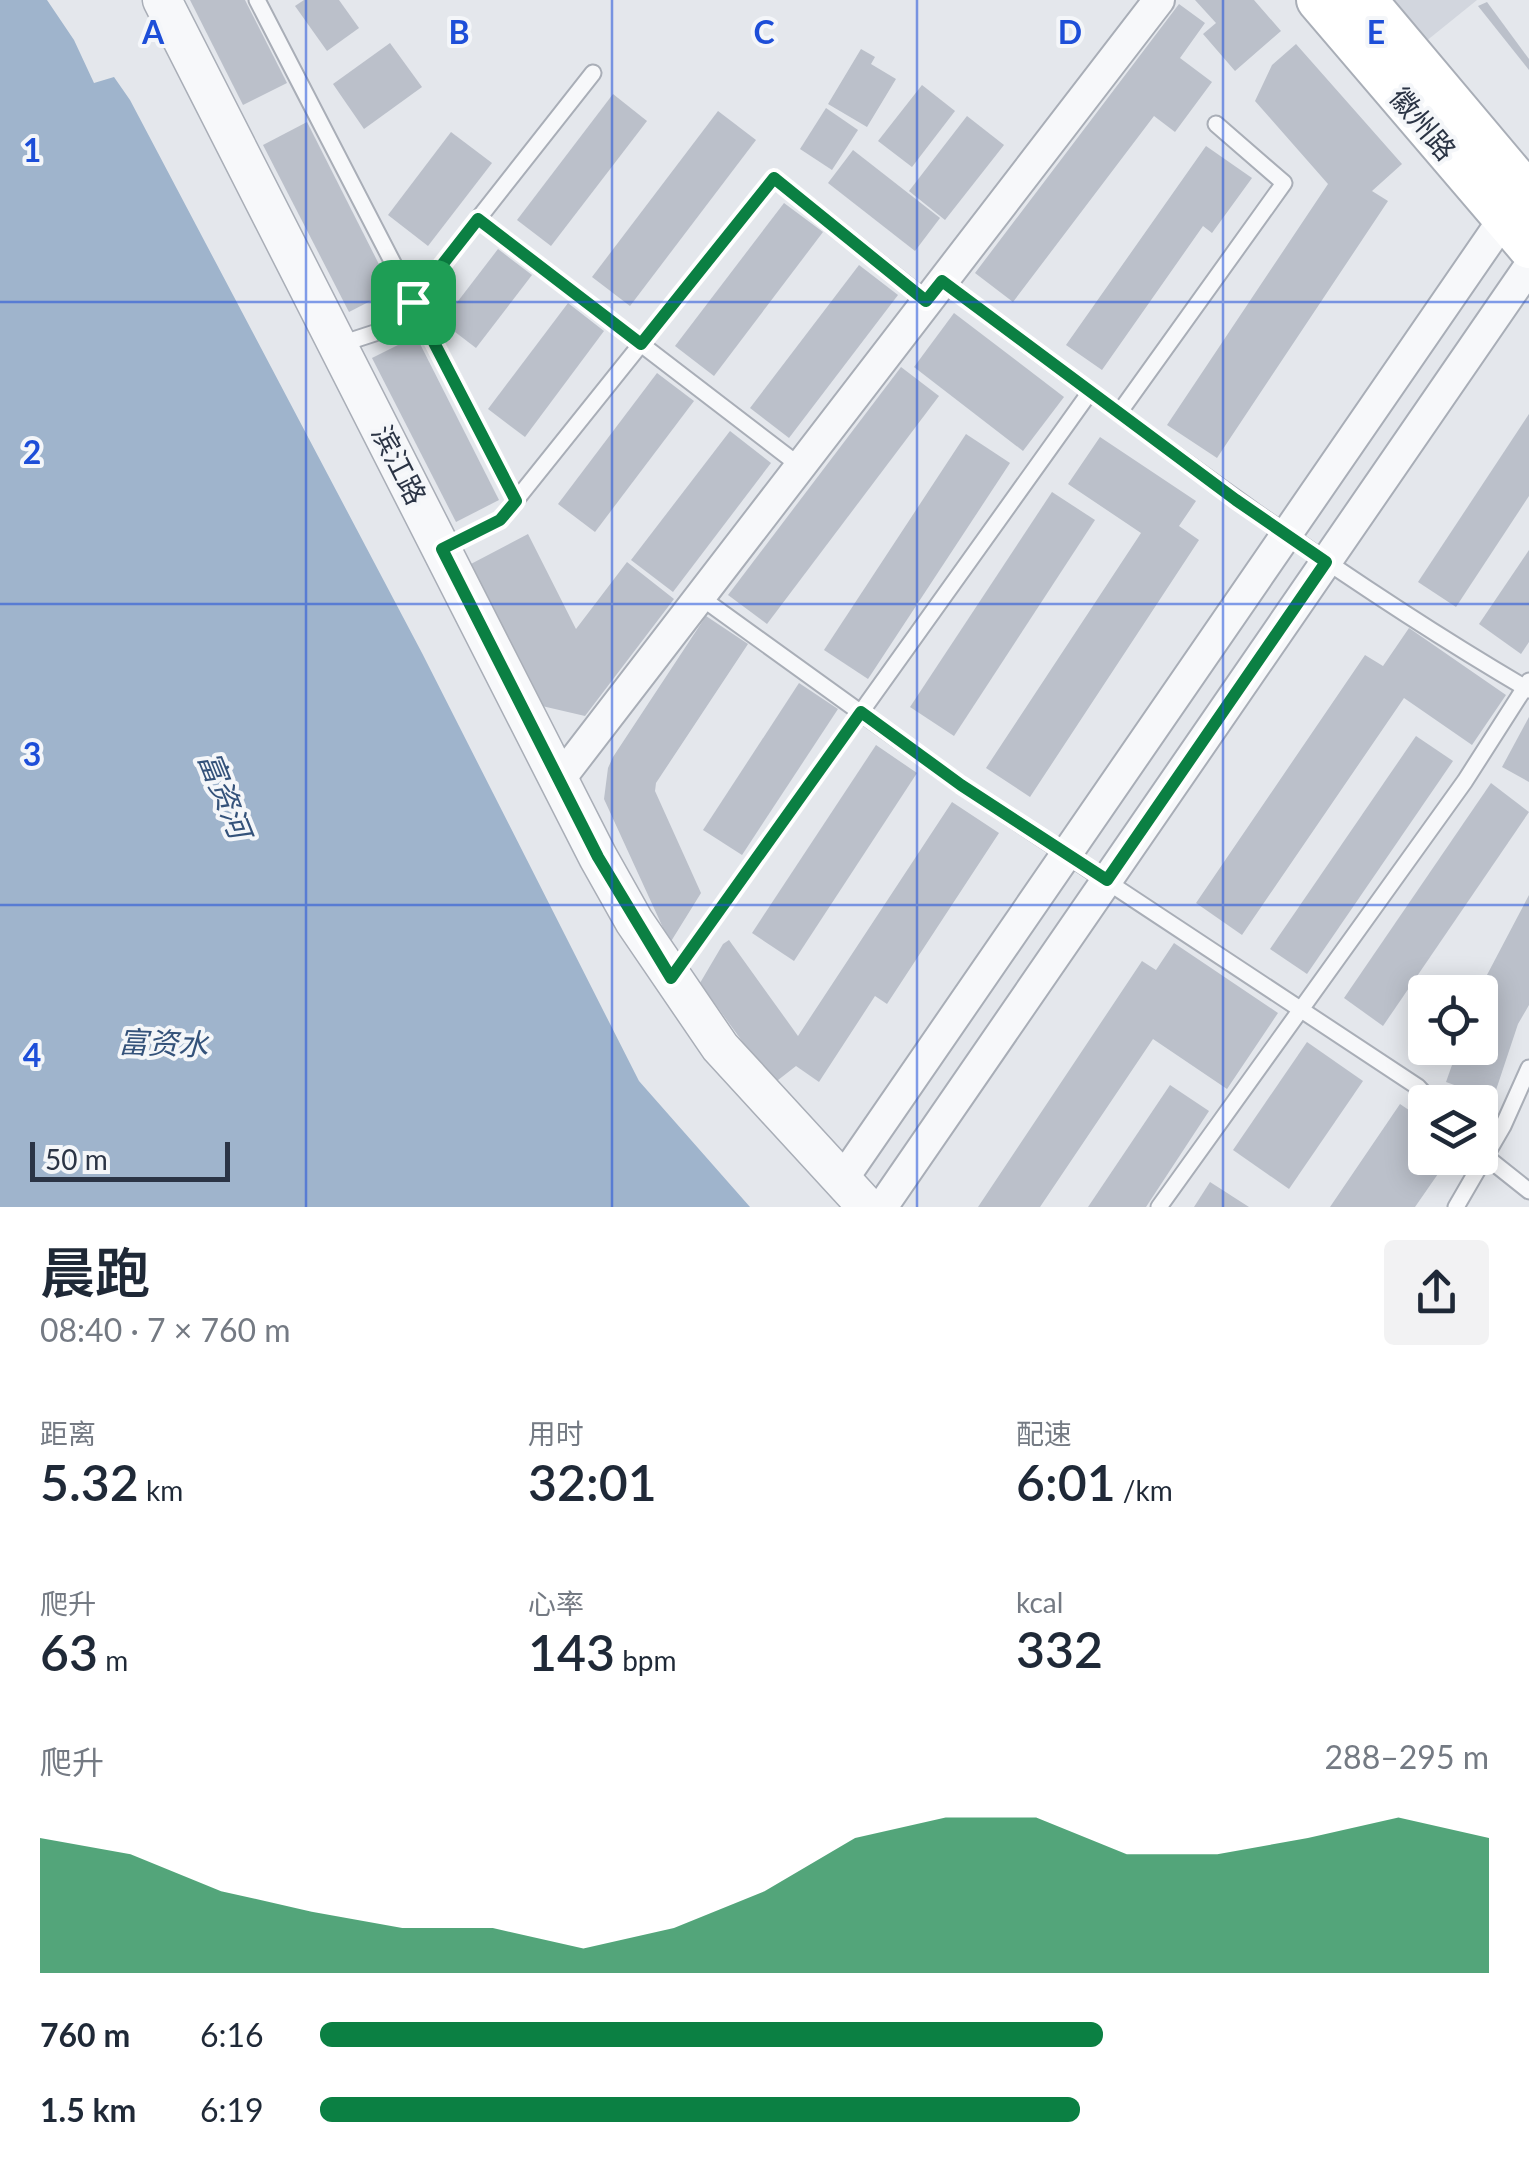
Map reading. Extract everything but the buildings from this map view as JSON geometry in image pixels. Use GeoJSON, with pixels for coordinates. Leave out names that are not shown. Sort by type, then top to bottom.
{"type":"FeatureCollection","features":[{"type":"Feature","properties":{"kind":"main road","name":"徽州路"},"geometry":{"type":"LineString","coordinates":[[1318,0],[1522,213]]}},
{"type":"Feature","properties":{"kind":"main road","name":"徽州路"},"geometry":{"type":"LineString","coordinates":[[1365,0],[1522,213]]}},
{"type":"Feature","properties":{"kind":"street","name":"滨江路"},"geometry":{"type":"LineString","coordinates":[[162,0],[625,905],[720,1047],[854,1194]]}},
{"type":"Feature","properties":{"kind":"street"},"geometry":{"type":"LineString","coordinates":[[559,780],[1159,0]]}},
{"type":"Feature","properties":{"kind":"street"},"geometry":{"type":"LineString","coordinates":[[854,1194],[1068,854],[1286,535],[1522,213]]}},
{"type":"Feature","properties":{"kind":"street"},"geometry":{"type":"LineString","coordinates":[[882,1207],[1529,267]]}},
{"type":"Feature","properties":{"kind":"lane"},"geometry":{"type":"LineString","coordinates":[[257,0],[516,501]]}},
{"type":"Feature","properties":{"kind":"lane"},"geometry":{"type":"LineString","coordinates":[[338,344],[393,326],[593,73]]}},
{"type":"Feature","properties":{"kind":"lane"},"geometry":{"type":"LineString","coordinates":[[1119,414],[1284,183],[1216,124]]}},
{"type":"Feature","properties":{"kind":"lane"},"geometry":{"type":"LineString","coordinates":[[442,549],[500,520],[774,178],[934,291],[1090,392],[1326,562],[1528,686],[1465,781],[1159,1207]]}},
{"type":"Feature","properties":{"kind":"lane"},"geometry":{"type":"LineString","coordinates":[[478,219],[800,466]]}},
{"type":"Feature","properties":{"kind":"lane"},"geometry":{"type":"LineString","coordinates":[[671,978],[1090,392]]}},
{"type":"Feature","properties":{"kind":"lane"},"geometry":{"type":"LineString","coordinates":[[699,596],[961,785],[1415,1085]]}},
{"type":"Feature","properties":{"kind":"lane"},"geometry":{"type":"LineString","coordinates":[[1498,1126],[1529,1068]]}},
{"type":"Feature","properties":{"kind":"lane"},"geometry":{"type":"LineString","coordinates":[[1498,1166],[1529,1191]]}},
{"type":"Feature","properties":{"kind":"lane"},"geometry":{"type":"LineString","coordinates":[[1456,1207],[1472,1175]]}},
{"type":"Feature","properties":{"kind":"shaded area"},"geometry":{"type":"Polygon","coordinates":[[[1388,0],[1477,0],[1425,42],[1388,0]]]}},
{"type":"Feature","properties":{"kind":"water"},"geometry":{"type":"Polygon","coordinates":[[[0,0],[47,0],[74,40],[94,83],[114,77],[130,100],[422,653],[639,1081],[750,1207],[0,1207],[0,0]]]}},
{"type":"Feature","properties":{"kind":"route"},"geometry":{"type":"LineString","coordinates":[[774,178],[926,301],[942,281],[1236,500],[1326,562],[1107,880],[961,785],[861,712],[671,978],[598,857],[442,549],[500,520],[516,501],[413,302],[478,219],[641,344],[774,178]]}},
{"type":"Feature","properties":{"kind":"water label","name":"富资河"},"geometry":{"type":"Point","coordinates":[224,795]}},
{"type":"Feature","properties":{"kind":"water label","name":"富资水"},"geometry":{"type":"Point","coordinates":[163,1044]}}]}
